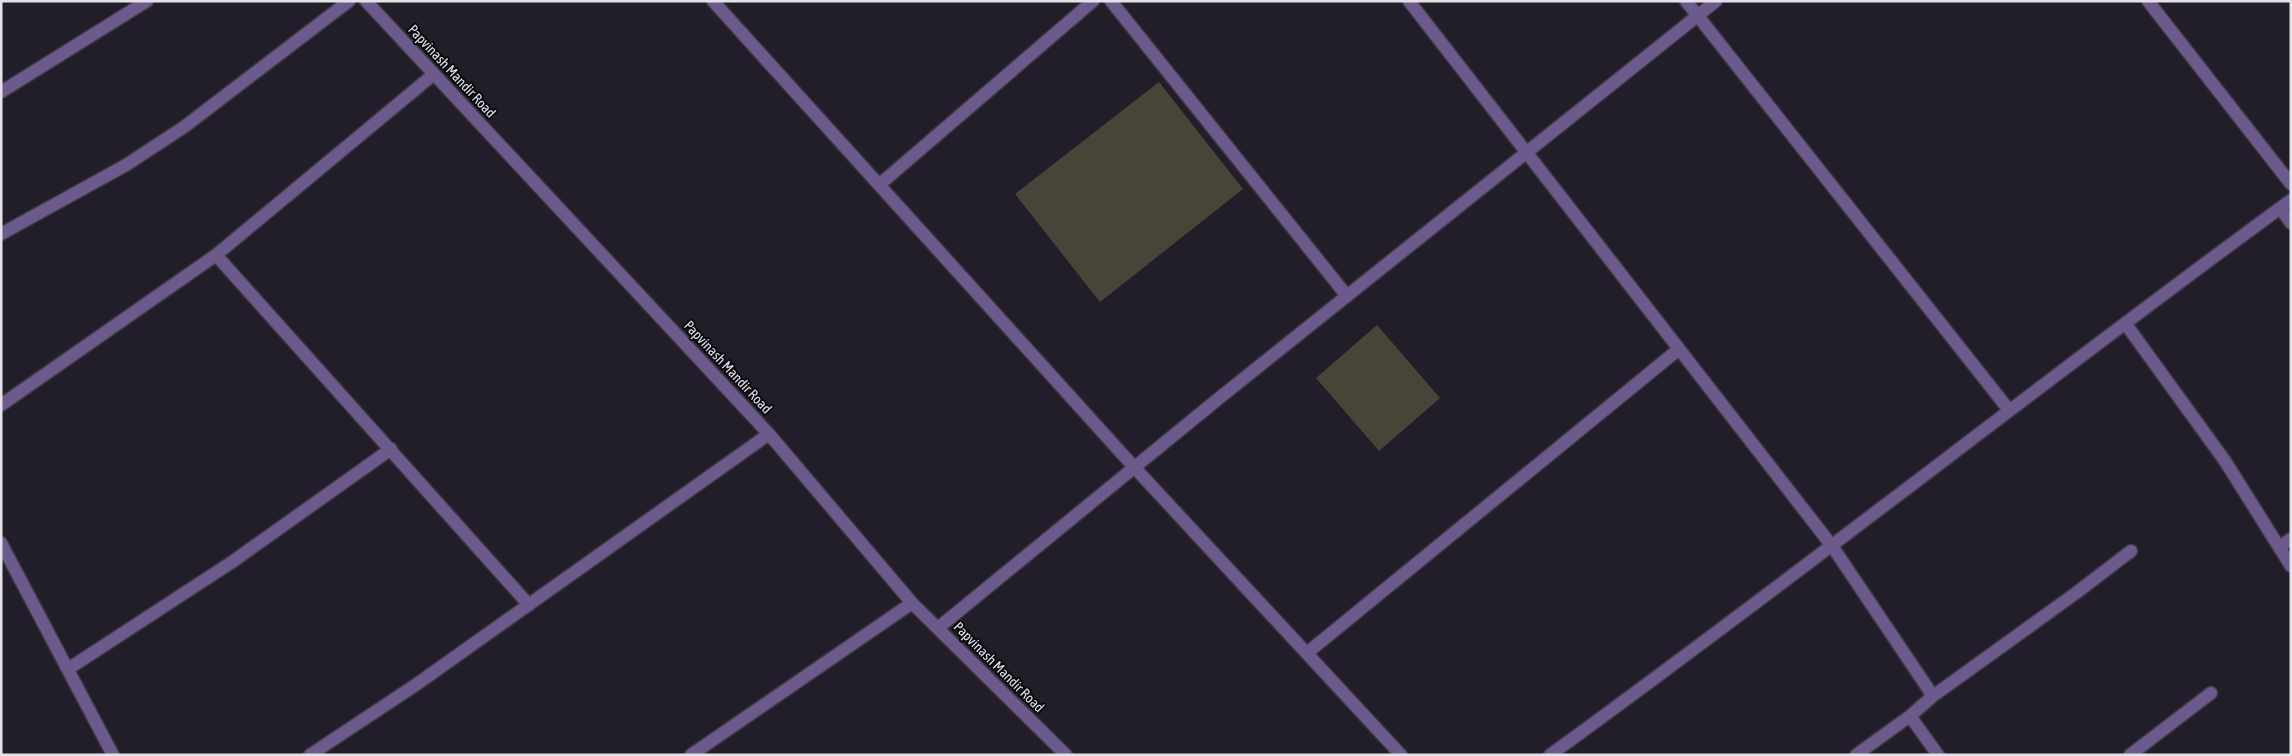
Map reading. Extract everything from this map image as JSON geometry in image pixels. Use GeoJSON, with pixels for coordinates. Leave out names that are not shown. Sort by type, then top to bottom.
{"type":"FeatureCollection","features":[{"type":"Feature","properties":{"kind":"street"},"geometry":{"type":"LineString","coordinates":[[1,92],[146,1]]}},
{"type":"Feature","properties":{"kind":"street"},"geometry":{"type":"LineString","coordinates":[[1,234],[126,165],[184,127],[349,1]]}},
{"type":"Feature","properties":{"kind":"street","name":"Papvinash Mandir Road"},"geometry":{"type":"LineString","coordinates":[[366,1],[769,434],[912,603],[1066,755]]}},
{"type":"Feature","properties":{"kind":"street"},"geometry":{"type":"LineString","coordinates":[[713,1],[1134,467],[1401,755]]}},
{"type":"Feature","properties":{"kind":"street"},"geometry":{"type":"LineString","coordinates":[[879,185],[1093,1]]}},
{"type":"Feature","properties":{"kind":"street"},"geometry":{"type":"LineString","coordinates":[[1111,1],[1347,296]]}},
{"type":"Feature","properties":{"kind":"street"},"geometry":{"type":"LineString","coordinates":[[1410,1],[1832,546],[1933,696]]}},
{"type":"Feature","properties":{"kind":"street"},"geometry":{"type":"LineString","coordinates":[[1686,1],[2009,410]]}},
{"type":"Feature","properties":{"kind":"street"},"geometry":{"type":"LineString","coordinates":[[938,628],[1134,467],[1716,1]]}},
{"type":"Feature","properties":{"kind":"street"},"geometry":{"type":"LineString","coordinates":[[2148,1],[2291,184]]}},
{"type":"Feature","properties":{"kind":"street"},"geometry":{"type":"LineString","coordinates":[[1,405],[216,255],[434,74]]}},
{"type":"Feature","properties":{"kind":"street"},"geometry":{"type":"LineString","coordinates":[[1550,755],[1699,647],[2009,410],[2291,200]]}},
{"type":"Feature","properties":{"kind":"street"},"geometry":{"type":"LineString","coordinates":[[2280,208],[2291,223]]}},
{"type":"Feature","properties":{"kind":"street"},"geometry":{"type":"LineString","coordinates":[[216,255],[529,605]]}},
{"type":"Feature","properties":{"kind":"street"},"geometry":{"type":"LineString","coordinates":[[2125,323],[2225,461],[2291,566]]}},
{"type":"Feature","properties":{"kind":"street"},"geometry":{"type":"LineString","coordinates":[[1307,653],[1679,349]]}},
{"type":"Feature","properties":{"kind":"street"},"geometry":{"type":"LineString","coordinates":[[310,755],[417,684],[769,434]]}},
{"type":"Feature","properties":{"kind":"street"},"geometry":{"type":"LineString","coordinates":[[68,669],[232,562],[391,449]]}},
{"type":"Feature","properties":{"kind":"street"},"geometry":{"type":"LineString","coordinates":[[2280,548],[2291,539]]}},
{"type":"Feature","properties":{"kind":"street"},"geometry":{"type":"LineString","coordinates":[[1,543],[113,755]]}},
{"type":"Feature","properties":{"kind":"street"},"geometry":{"type":"LineString","coordinates":[[1856,755],[1910,716],[1933,696],[2076,594],[2131,552]]}},
{"type":"Feature","properties":{"kind":"street"},"geometry":{"type":"LineString","coordinates":[[691,755],[912,603]]}},
{"type":"Feature","properties":{"kind":"street"},"geometry":{"type":"LineString","coordinates":[[2130,755],[2211,693]]}},
{"type":"Feature","properties":{"kind":"street"},"geometry":{"type":"LineString","coordinates":[[1910,716],[1938,755]]}},
{"type":"Feature","properties":{"kind":"building"},"geometry":{"type":"Polygon","coordinates":[[[1159,82],[1243,189],[1100,302],[1015,194],[1159,82]]]}},
{"type":"Feature","properties":{"kind":"building"},"geometry":{"type":"Polygon","coordinates":[[[1377,325],[1440,398],[1379,451],[1316,378],[1377,325]]]}}]}
